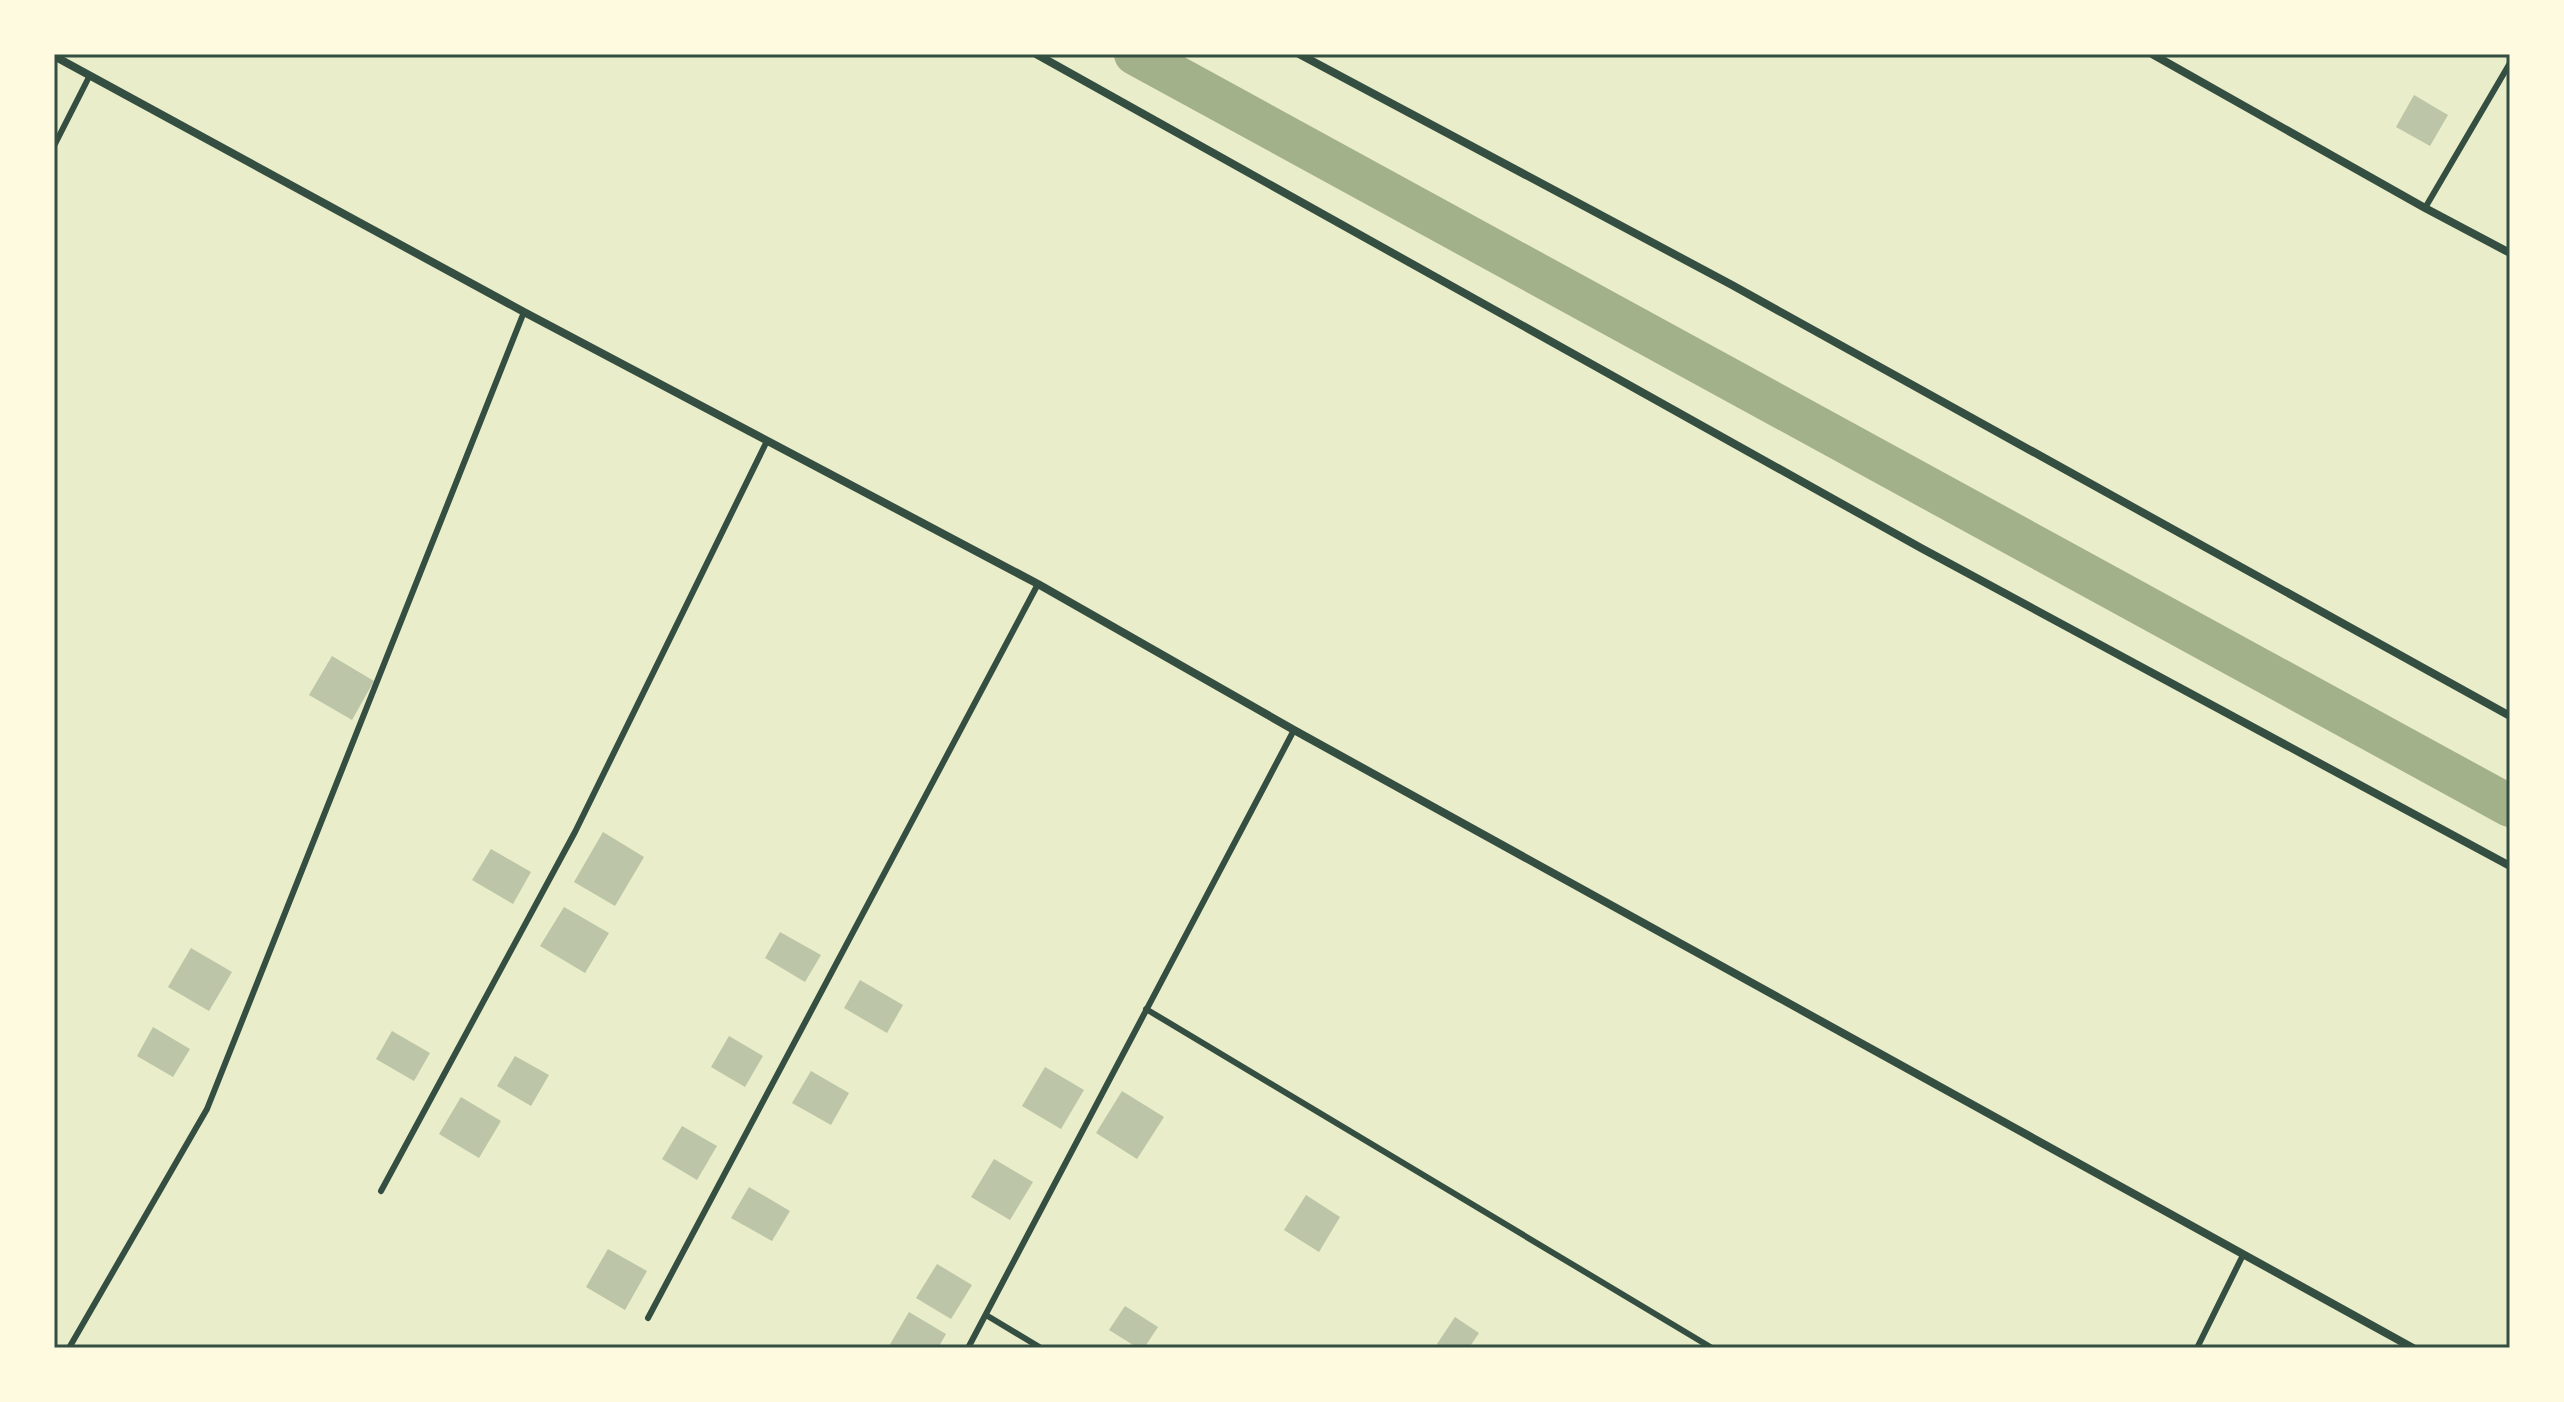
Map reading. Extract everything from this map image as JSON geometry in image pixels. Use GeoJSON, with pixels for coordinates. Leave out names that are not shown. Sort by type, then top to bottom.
{"type":"FeatureCollection","features":[{"type":"Feature","properties":{"kind":"street"},"geometry":{"type":"LineString","coordinates":[[1036,54],[1921,548],[2510,866]]}},
{"type":"Feature","properties":{"kind":"street"},"geometry":{"type":"LineString","coordinates":[[1299,54],[1732,285],[2510,716]]}},
{"type":"Feature","properties":{"kind":"street"},"geometry":{"type":"LineString","coordinates":[[2152,54],[2510,253]]}},
{"type":"Feature","properties":{"kind":"street"},"geometry":{"type":"LineString","coordinates":[[54,56],[524,312],[1038,584],[1294,730],[2413,1348]]}},
{"type":"Feature","properties":{"kind":"lane"},"geometry":{"type":"LineString","coordinates":[[2425,208],[2510,63]]}},
{"type":"Feature","properties":{"kind":"lane"},"geometry":{"type":"LineString","coordinates":[[54,146],[90,75]]}},
{"type":"Feature","properties":{"kind":"lane"},"geometry":{"type":"LineString","coordinates":[[69,1348],[207,1109],[524,312]]}},
{"type":"Feature","properties":{"kind":"lane"},"geometry":{"type":"LineString","coordinates":[[381,1191],[575,832],[767,441]]}},
{"type":"Feature","properties":{"kind":"lane"},"geometry":{"type":"LineString","coordinates":[[648,1318],[1038,584]]}},
{"type":"Feature","properties":{"kind":"lane"},"geometry":{"type":"LineString","coordinates":[[968,1348],[1294,730]]}},
{"type":"Feature","properties":{"kind":"lane"},"geometry":{"type":"LineString","coordinates":[[1146,1009],[1712,1348]]}},
{"type":"Feature","properties":{"kind":"lane"},"geometry":{"type":"LineString","coordinates":[[2197,1348],[2243,1255]]}},
{"type":"Feature","properties":{"kind":"lane"},"geometry":{"type":"LineString","coordinates":[[986,1315],[1041,1348]]}},
{"type":"Feature","properties":{"kind":"building"},"geometry":{"type":"Polygon","coordinates":[[[2414,95],[2448,115],[2430,146],[2396,127],[2414,95]]]}},
{"type":"Feature","properties":{"kind":"building"},"geometry":{"type":"Polygon","coordinates":[[[332,656],[374,681],[352,720],[309,695],[332,656]]]}},
{"type":"Feature","properties":{"kind":"building"},"geometry":{"type":"Polygon","coordinates":[[[603,832],[644,857],[615,906],[574,882],[603,832]]]}},
{"type":"Feature","properties":{"kind":"building"},"geometry":{"type":"Polygon","coordinates":[[[491,849],[531,872],[513,904],[472,880],[491,849]]]}},
{"type":"Feature","properties":{"kind":"building"},"geometry":{"type":"Polygon","coordinates":[[[564,907],[609,933],[585,973],[540,946],[564,907]]]}},
{"type":"Feature","properties":{"kind":"building"},"geometry":{"type":"Polygon","coordinates":[[[780,932],[821,955],[805,982],[765,958],[780,932]]]}},
{"type":"Feature","properties":{"kind":"building"},"geometry":{"type":"Polygon","coordinates":[[[191,948],[232,972],[209,1011],[168,987],[191,948]]]}},
{"type":"Feature","properties":{"kind":"building"},"geometry":{"type":"Polygon","coordinates":[[[860,980],[903,1005],[887,1033],[844,1008],[860,980]]]}},
{"type":"Feature","properties":{"kind":"building"},"geometry":{"type":"Polygon","coordinates":[[[153,1027],[190,1049],[173,1077],[137,1056],[153,1027]]]}},
{"type":"Feature","properties":{"kind":"building"},"geometry":{"type":"Polygon","coordinates":[[[392,1031],[430,1053],[414,1081],[376,1059],[392,1031]]]}},
{"type":"Feature","properties":{"kind":"building"},"geometry":{"type":"Polygon","coordinates":[[[729,1036],[763,1056],[745,1087],[711,1067],[729,1036]]]}},
{"type":"Feature","properties":{"kind":"building"},"geometry":{"type":"Polygon","coordinates":[[[515,1056],[549,1075],[531,1106],[497,1086],[515,1056]]]}},
{"type":"Feature","properties":{"kind":"building"},"geometry":{"type":"Polygon","coordinates":[[[1045,1067],[1084,1090],[1061,1129],[1022,1106],[1045,1067]]]}},
{"type":"Feature","properties":{"kind":"building"},"geometry":{"type":"Polygon","coordinates":[[[811,1071],[849,1093],[831,1125],[792,1103],[811,1071]]]}},
{"type":"Feature","properties":{"kind":"building"},"geometry":{"type":"Polygon","coordinates":[[[1122,1091],[1164,1117],[1137,1159],[1096,1133],[1122,1091]]]}},
{"type":"Feature","properties":{"kind":"building"},"geometry":{"type":"Polygon","coordinates":[[[461,1097],[501,1121],[479,1158],[439,1134],[461,1097]]]}},
{"type":"Feature","properties":{"kind":"building"},"geometry":{"type":"Polygon","coordinates":[[[682,1126],[717,1146],[697,1180],[662,1159],[682,1126]]]}},
{"type":"Feature","properties":{"kind":"building"},"geometry":{"type":"Polygon","coordinates":[[[994,1159],[1033,1182],[1010,1220],[971,1197],[994,1159]]]}},
{"type":"Feature","properties":{"kind":"building"},"geometry":{"type":"Polygon","coordinates":[[[749,1187],[790,1211],[772,1241],[731,1218],[749,1187]]]}},
{"type":"Feature","properties":{"kind":"building"},"geometry":{"type":"Polygon","coordinates":[[[1306,1195],[1340,1217],[1319,1252],[1284,1230],[1306,1195]]]}},
{"type":"Feature","properties":{"kind":"building"},"geometry":{"type":"Polygon","coordinates":[[[608,1249],[647,1271],[625,1310],[586,1287],[608,1249]]]}},
{"type":"Feature","properties":{"kind":"building"},"geometry":{"type":"Polygon","coordinates":[[[937,1264],[972,1285],[951,1319],[916,1298],[937,1264]]]}},
{"type":"Feature","properties":{"kind":"building"},"geometry":{"type":"Polygon","coordinates":[[[1125,1306],[1158,1327],[1144,1348],[1138,1348],[1109,1330],[1125,1306]]]}},
{"type":"Feature","properties":{"kind":"building"},"geometry":{"type":"Polygon","coordinates":[[[909,1312],[946,1334],[938,1348],[889,1346],[909,1312]]]}},
{"type":"Feature","properties":{"kind":"building"},"geometry":{"type":"Polygon","coordinates":[[[1455,1317],[1479,1333],[1469,1348],[1443,1348],[1437,1344],[1455,1317]]]}},
{"type":"Feature","properties":{"kind":"waterway"},"geometry":{"type":"LineString","coordinates":[[1135,54],[2510,806]]}}]}
